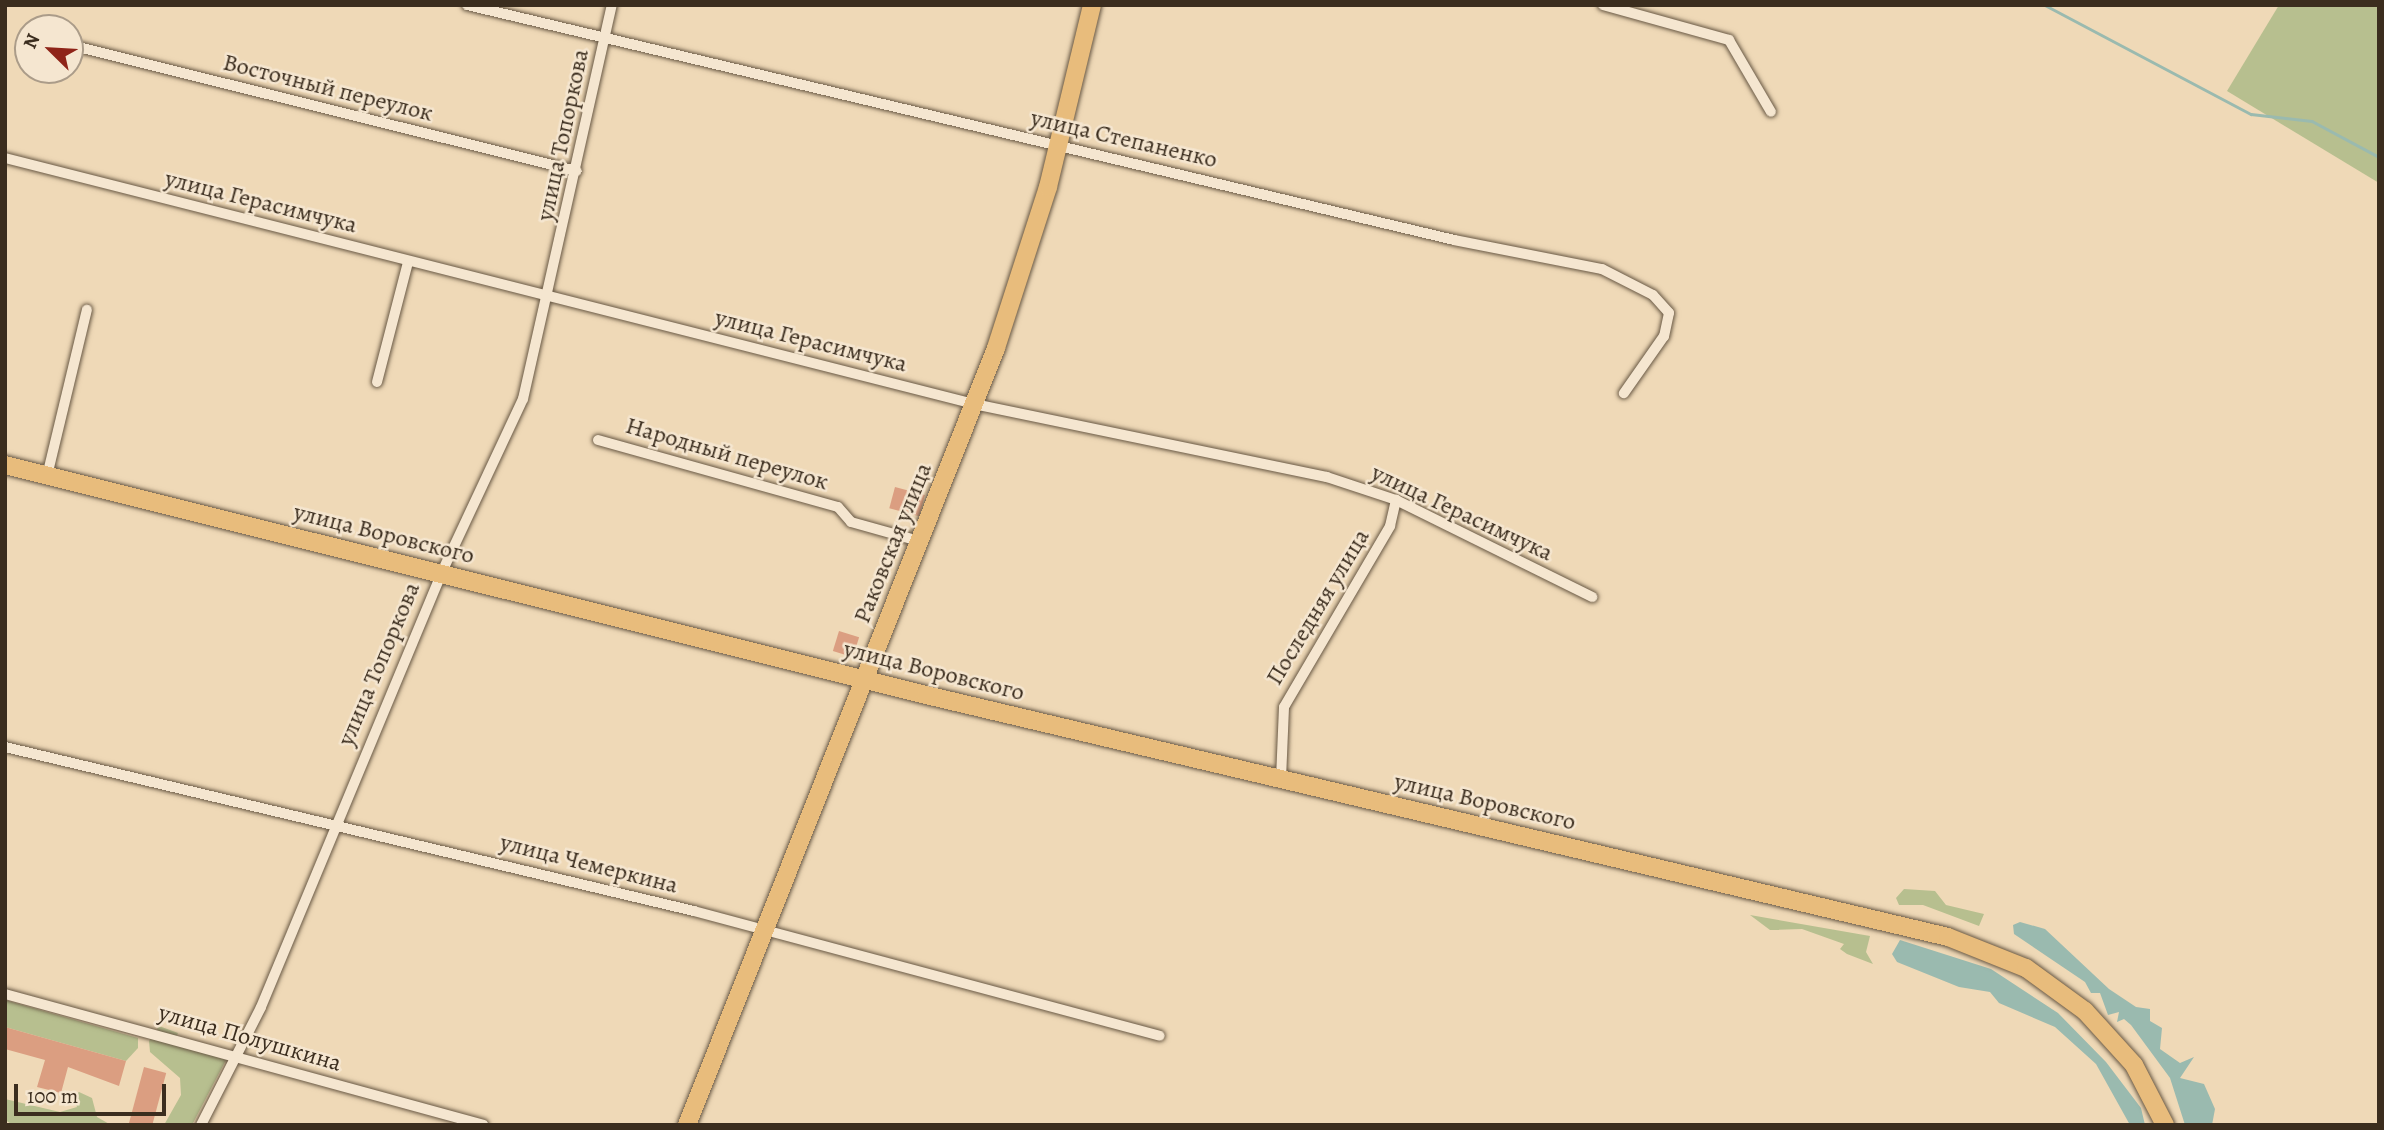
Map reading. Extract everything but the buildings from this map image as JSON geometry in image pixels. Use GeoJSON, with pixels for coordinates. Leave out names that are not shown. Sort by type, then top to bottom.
{"type":"FeatureCollection","features":[{"type":"Feature","properties":{"kind":"main road","name":"Раковская улица"},"geometry":{"type":"LineString","coordinates":[[687,1125],[974,404],[1059,146],[1092,5]]}},
{"type":"Feature","properties":{"kind":"main road","name":"улица Воровского"},"geometry":{"type":"LineString","coordinates":[[5,465],[865,679],[1853,914],[1980,947],[2051,984],[2085,1011],[2134,1065],[2165,1125]]}},
{"type":"Feature","properties":{"kind":"street","name":"улица Степаненко"},"geometry":{"type":"LineString","coordinates":[[467,5],[1618,275],[1653,295],[1670,319],[1624,393]]}},
{"type":"Feature","properties":{"kind":"street","name":"улица Топоркова"},"geometry":{"type":"LineString","coordinates":[[201,1125],[239,1055],[334,823],[441,574],[523,399],[550,297],[612,5]]}},
{"type":"Feature","properties":{"kind":"street"},"geometry":{"type":"LineString","coordinates":[[1603,5],[1729,40],[1771,112]]}},
{"type":"Feature","properties":{"kind":"street","name":"Восточный переулок"},"geometry":{"type":"LineString","coordinates":[[84,49],[577,171]]}},
{"type":"Feature","properties":{"kind":"street","name":"улица Герасимчука"},"geometry":{"type":"LineString","coordinates":[[5,158],[974,404],[1327,477],[1396,500],[1592,597]]}},
{"type":"Feature","properties":{"kind":"street"},"geometry":{"type":"LineString","coordinates":[[377,382],[408,262]]}},
{"type":"Feature","properties":{"kind":"street"},"geometry":{"type":"LineString","coordinates":[[47,475],[87,310]]}},
{"type":"Feature","properties":{"kind":"street","name":"Народный переулок"},"geometry":{"type":"LineString","coordinates":[[598,440],[838,507],[851,522],[919,541]]}},
{"type":"Feature","properties":{"kind":"street","name":"Последняя улица"},"geometry":{"type":"LineString","coordinates":[[1281,779],[1284,707],[1390,526],[1396,500]]}},
{"type":"Feature","properties":{"kind":"street","name":"улица Чемеркина"},"geometry":{"type":"LineString","coordinates":[[5,747],[334,823],[764,931],[1159,1036]]}},
{"type":"Feature","properties":{"kind":"street","name":"улица Полушкина"},"geometry":{"type":"LineString","coordinates":[[5,994],[239,1055],[483,1125]]}},
{"type":"Feature","properties":{"kind":"green space"},"geometry":{"type":"Polygon","coordinates":[[[2279,5],[2379,5],[2379,183],[2227,91],[2279,5]]]}},
{"type":"Feature","properties":{"kind":"green space"},"geometry":{"type":"Polygon","coordinates":[[[1904,889],[1935,891],[1946,905],[1984,914],[1979,926],[1923,905],[1899,905],[1896,898],[1904,889]]]}},
{"type":"Feature","properties":{"kind":"green space"},"geometry":{"type":"Polygon","coordinates":[[[1750,915],[1870,936],[1866,952],[1873,964],[1847,954],[1840,949],[1844,944],[1802,929],[1770,930],[1750,915]]]}},
{"type":"Feature","properties":{"kind":"green space"},"geometry":{"type":"Polygon","coordinates":[[[5,1000],[138,1038],[138,1048],[126,1061],[5,1027],[5,1000]]]}},
{"type":"Feature","properties":{"kind":"green space"},"geometry":{"type":"Polygon","coordinates":[[[159,1026],[178,1033],[174,1042],[226,1060],[192,1125],[164,1125],[181,1095],[180,1078],[150,1052],[149,1041],[159,1026]]]}},
{"type":"Feature","properties":{"kind":"green space"},"geometry":{"type":"Polygon","coordinates":[[[79,1092],[92,1098],[97,1117],[111,1125],[13,1125],[5,1120],[5,1099],[60,1112],[77,1107],[73,1097],[79,1092]]]}},
{"type":"Feature","properties":{"kind":"water"},"geometry":{"type":"Polygon","coordinates":[[[2020,922],[2045,929],[2109,989],[2136,1007],[2150,1009],[2150,1021],[2162,1028],[2160,1049],[2180,1063],[2194,1057],[2180,1078],[2204,1084],[2215,1109],[2212,1125],[2185,1125],[2170,1078],[2131,1025],[2124,1019],[2117,1022],[2119,1012],[2108,1015],[2100,993],[2091,993],[2085,982],[2014,934],[2013,925],[2020,922]]]}},
{"type":"Feature","properties":{"kind":"water"},"geometry":{"type":"Polygon","coordinates":[[[1900,940],[1991,969],[2058,1013],[2106,1062],[2141,1108],[2145,1125],[2130,1125],[2096,1064],[2055,1027],[1999,1003],[1990,992],[1959,987],[1897,962],[1892,954],[1900,940]]]}},
{"type":"Feature","properties":{"kind":"waterway"},"geometry":{"type":"LineString","coordinates":[[2045,5],[2251,114],[2312,121],[2379,157]]}}]}
